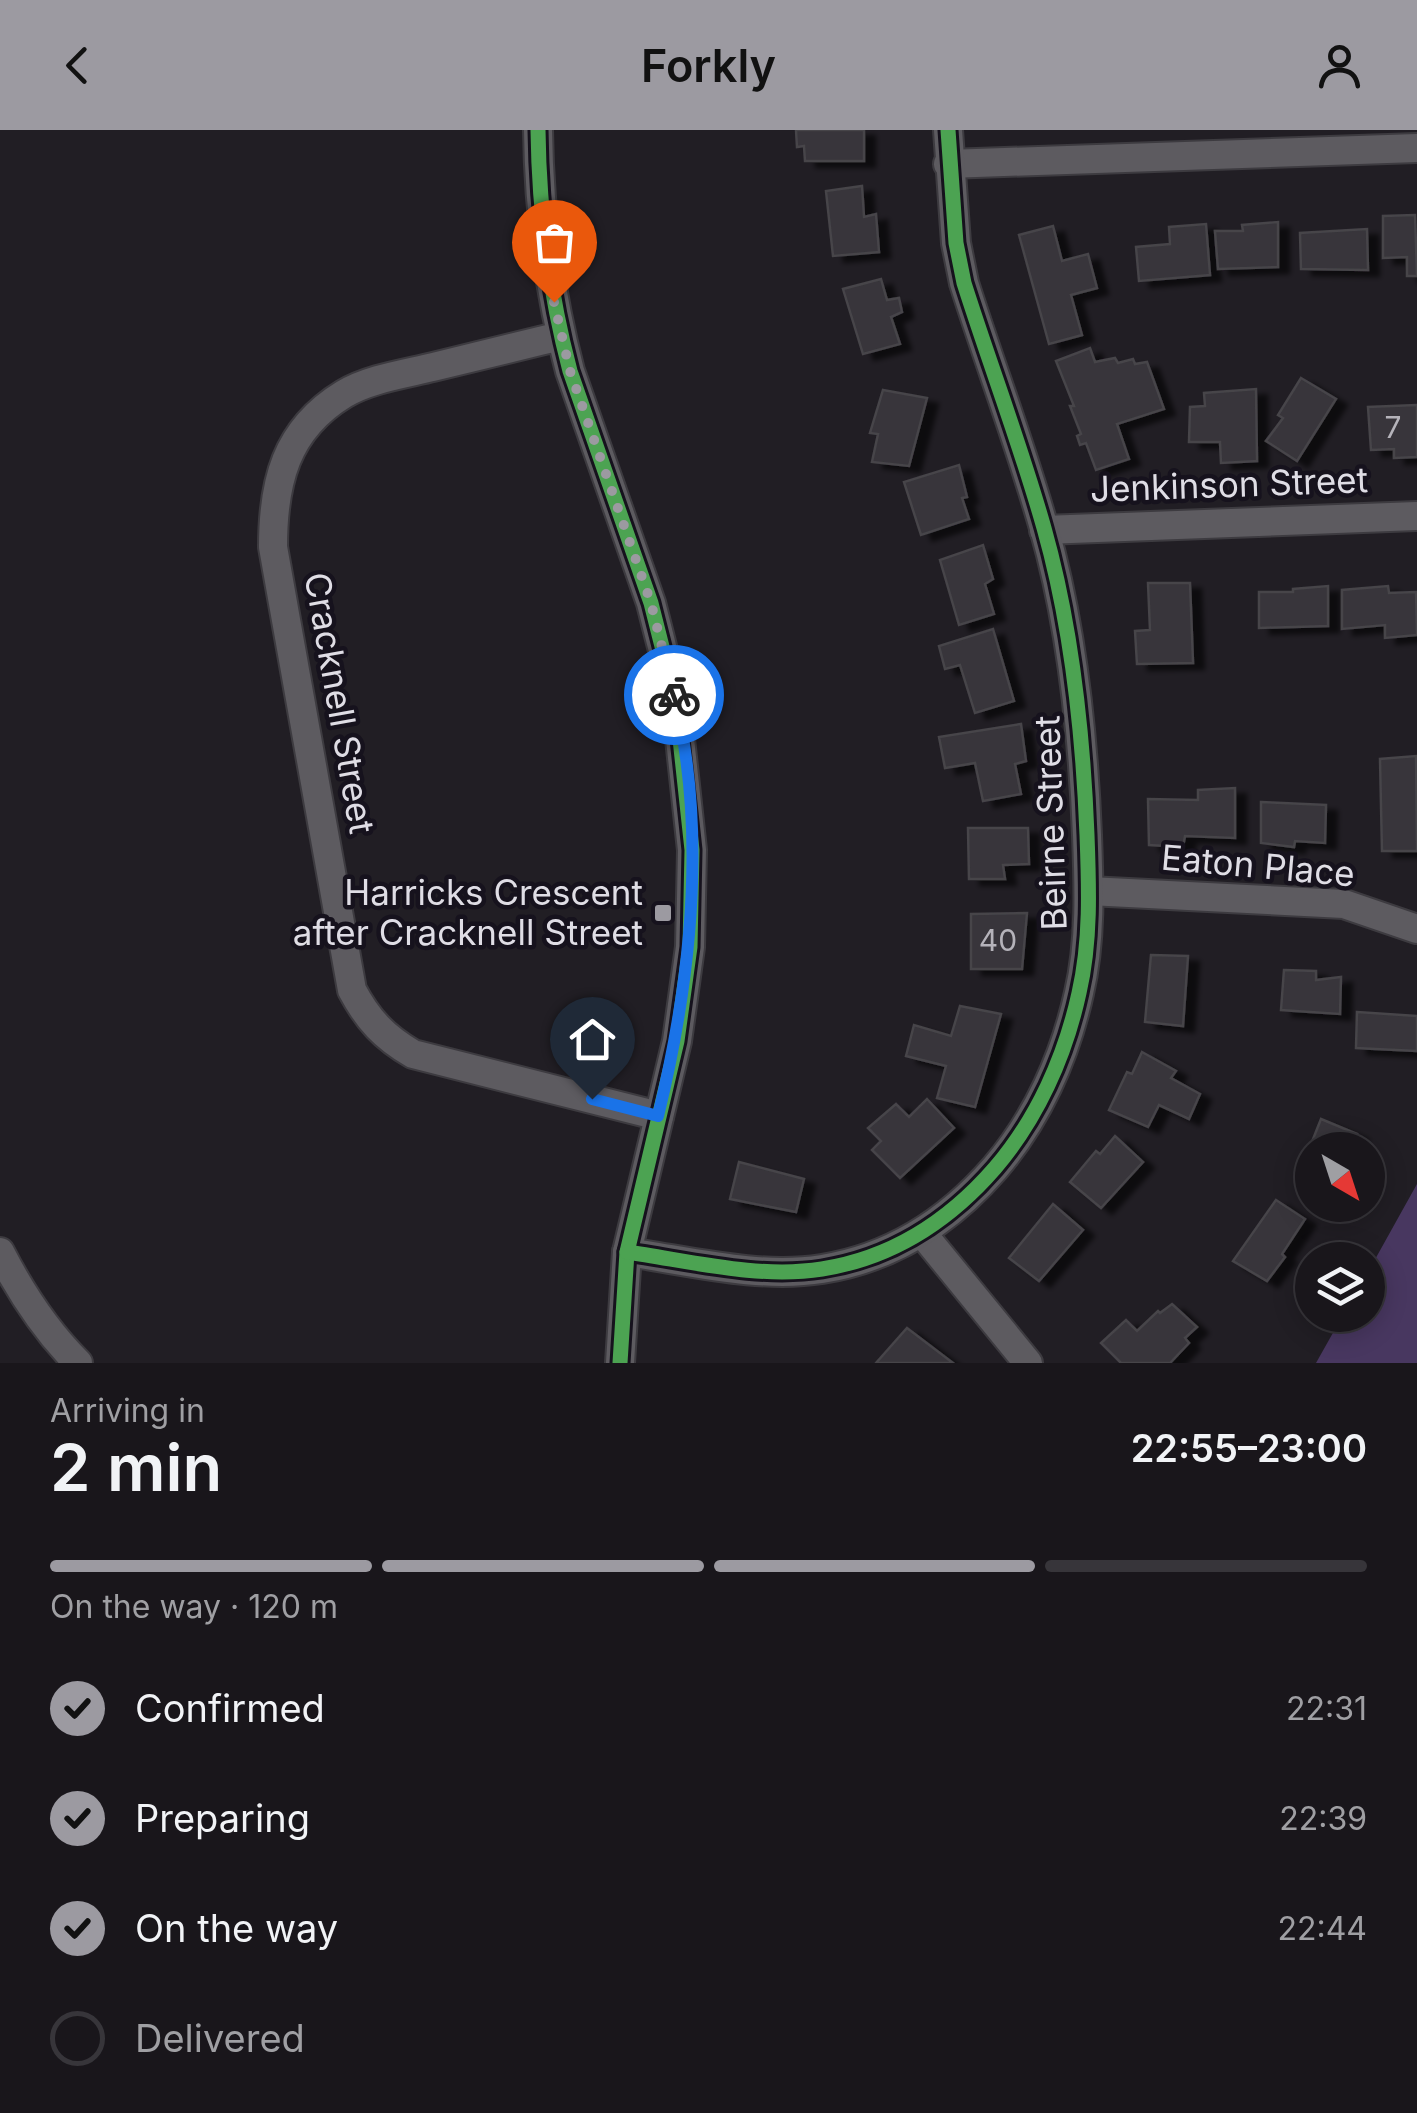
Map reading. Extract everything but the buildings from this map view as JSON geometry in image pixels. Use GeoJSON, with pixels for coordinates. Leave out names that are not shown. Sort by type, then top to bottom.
{"type":"FeatureCollection","features":[{"type":"Feature","properties":{"kind":"street"},"geometry":{"type":"LineString","coordinates":[[538,130],[539,199],[561,336],[651,603],[676,702],[692,850],[690,948],[676,1041],[627,1252],[620,1363]]}},
{"type":"Feature","properties":{"kind":"street","name":"Beirne Street"},"geometry":{"type":"LineString","coordinates":[[627,1252],[796,1272],[875,1256],[922,1233],[969,1198],[1010,1150],[1046,1092],[1079,994],[1090,891],[1082,738],[1072,666],[1044,530],[964,283],[956,243],[948,130]]}},
{"type":"Feature","properties":{"kind":"street"},"geometry":{"type":"LineString","coordinates":[[948,164],[1417,148]]}},
{"type":"Feature","properties":{"kind":"street","name":"Cracknell Street"},"geometry":{"type":"LineString","coordinates":[[561,336],[383,379],[346,392],[315,416],[283,464],[273,504],[273,547],[352,990],[366,1017],[387,1039],[413,1054],[658,1116]]}},
{"type":"Feature","properties":{"kind":"street","name":"Jenkinson Street"},"geometry":{"type":"LineString","coordinates":[[1044,530],[1417,516]]}},
{"type":"Feature","properties":{"kind":"street","name":"Eaton Place"},"geometry":{"type":"LineString","coordinates":[[1090,891],[1344,904],[1417,929]]}},
{"type":"Feature","properties":{"kind":"street"},"geometry":{"type":"LineString","coordinates":[[922,1233],[1028,1363]]}},
{"type":"Feature","properties":{"kind":"street"},"geometry":{"type":"LineString","coordinates":[[0,1252],[18,1288],[56,1341],[78,1363]]}},
{"type":"Feature","properties":{"kind":"shaded area"},"geometry":{"type":"Polygon","coordinates":[[[1417,1184],[1417,1363],[1316,1363],[1333,1332],[1385,1332],[1385,1242],[1417,1184]]]}},
{"type":"Feature","properties":{"kind":"cycle path"},"geometry":{"type":"LineString","coordinates":[[538,130],[540,191],[556,311],[570,371],[651,603],[676,702],[692,850],[690,947],[677,1041],[627,1252],[620,1363]]}},
{"type":"Feature","properties":{"kind":"cycle path"},"geometry":{"type":"LineString","coordinates":[[627,1252],[724,1268],[798,1272],[848,1264],[918,1234],[958,1205],[1010,1149],[1048,1086],[1073,1017],[1086,954],[1089,894],[1074,680],[1062,603],[1044,528],[964,283],[956,243],[948,130]]}},
{"type":"Feature","properties":{"kind":"way so far"},"geometry":{"type":"LineString","coordinates":[[554,302],[570,371],[651,603],[674,695]]}},
{"type":"Feature","properties":{"kind":"place","name":"Harricks Crescent after Cracknell Street"},"geometry":{"type":"Point","coordinates":[663,913]}},
{"type":"Feature","properties":{"kind":"route"},"geometry":{"type":"LineString","coordinates":[[592,1099],[658,1116],[676,1041],[690,948],[692,850],[684,752],[674,695]]}}]}
